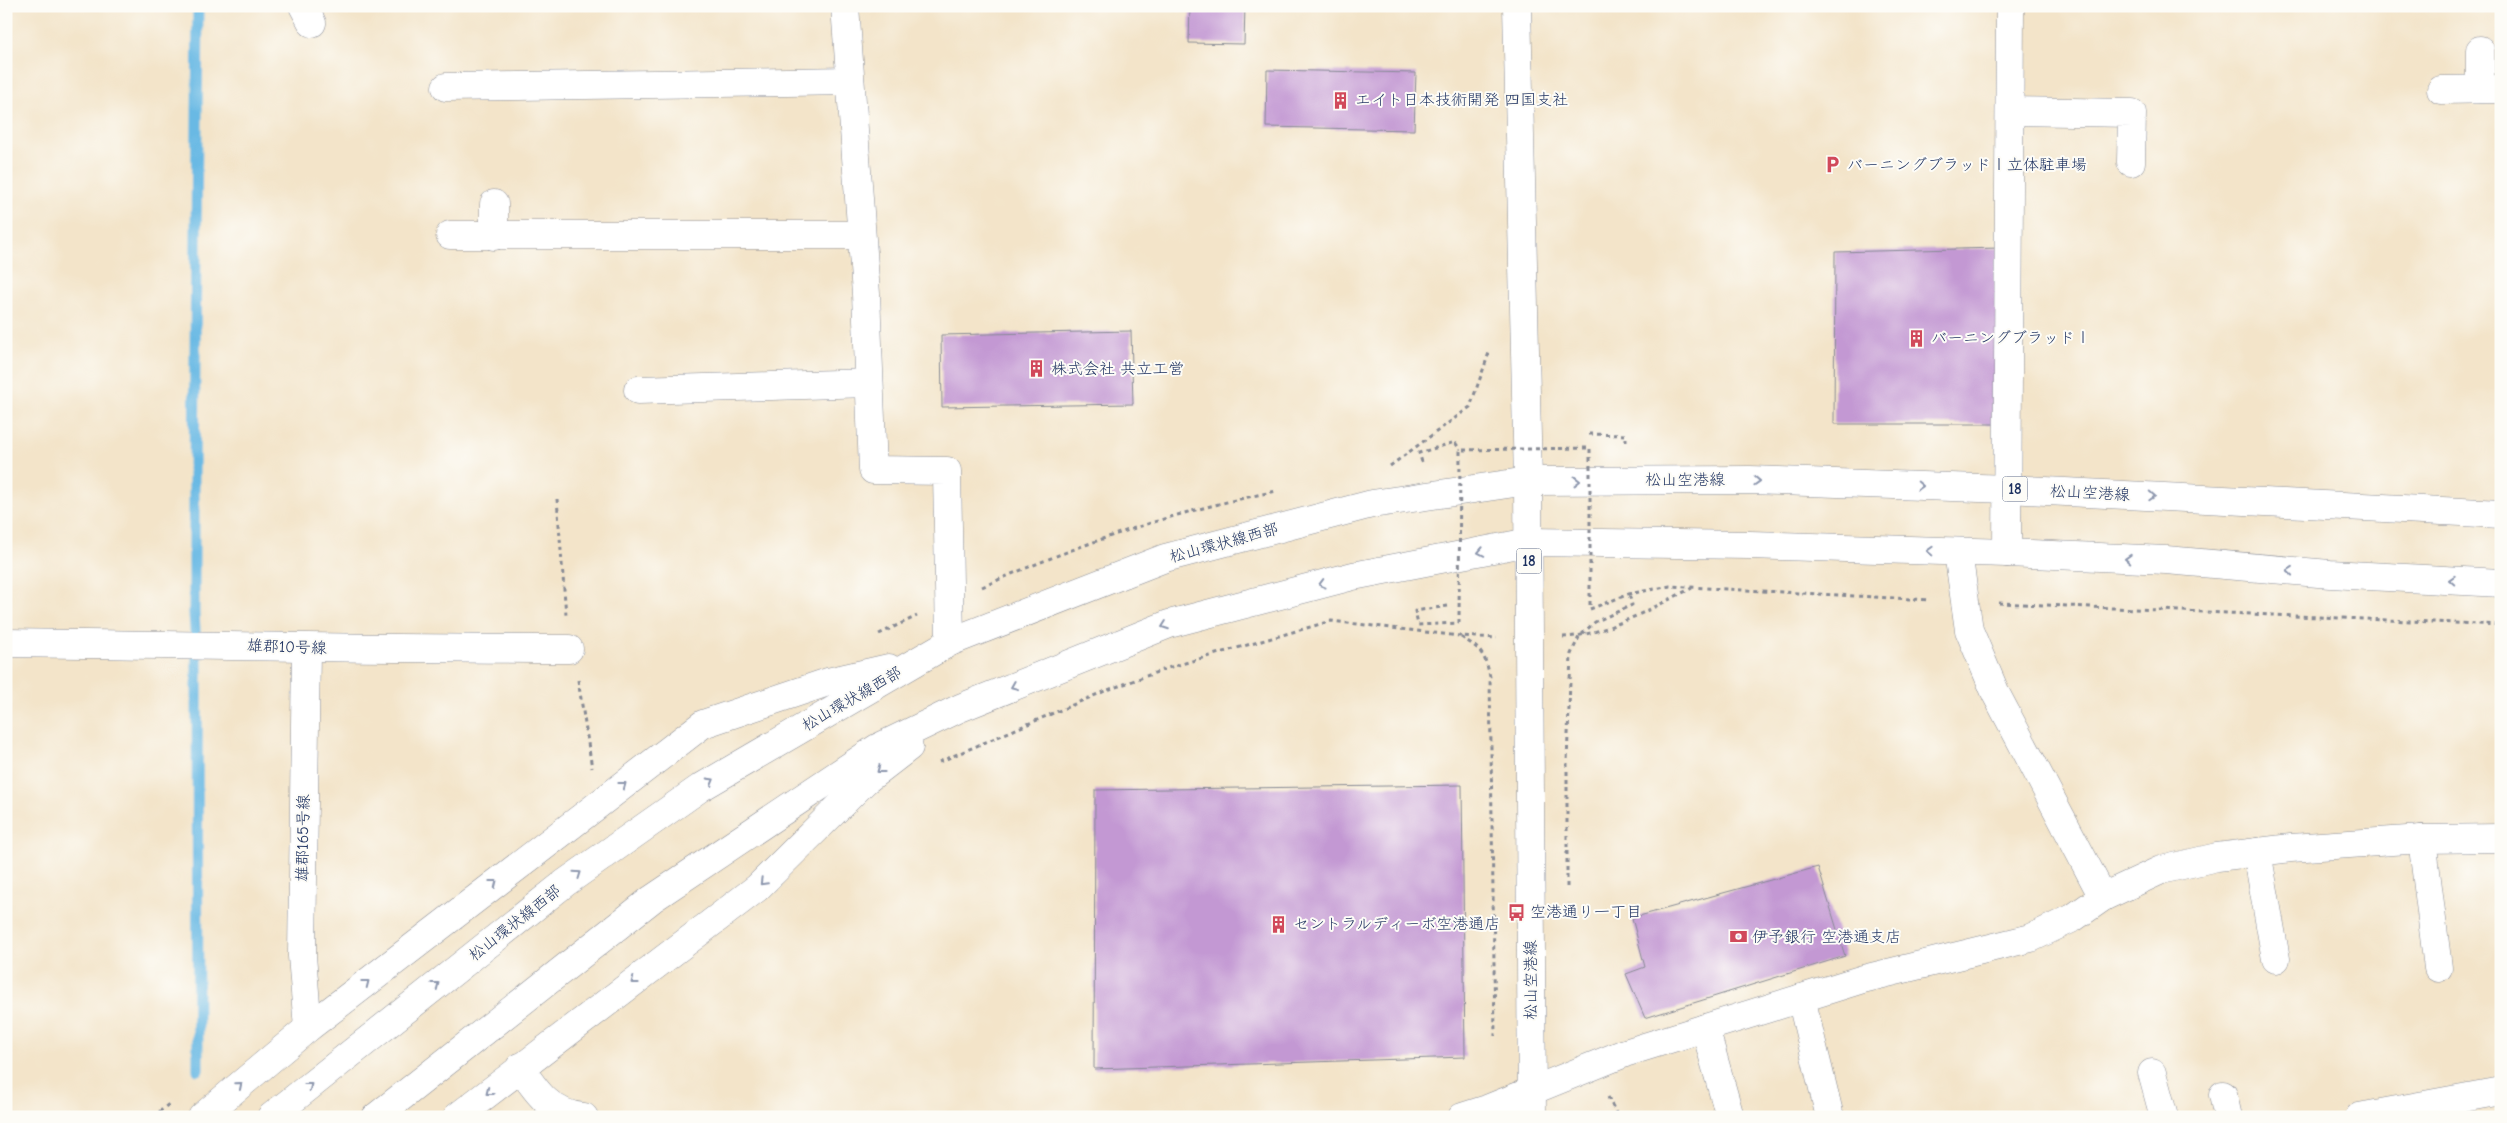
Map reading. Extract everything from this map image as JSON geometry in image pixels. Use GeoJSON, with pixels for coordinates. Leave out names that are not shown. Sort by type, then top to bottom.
{"type":"FeatureCollection","features":[{"type":"Feature","properties":{"kind":"street"},"geometry":{"type":"LineString","coordinates":[[845,6],[861,235],[873,470],[947,471],[950,642]]}},
{"type":"Feature","properties":{"kind":"street","name":"松山空港線"},"geometry":{"type":"LineString","coordinates":[[1517,6],[1529,542],[1532,1104]]}},
{"type":"Feature","properties":{"kind":"street"},"geometry":{"type":"LineString","coordinates":[[2007,553],[2010,6]]}},
{"type":"Feature","properties":{"kind":"street"},"geometry":{"type":"LineString","coordinates":[[2441,90],[2491,89],[2480,50]]}},
{"type":"Feature","properties":{"kind":"street"},"geometry":{"type":"LineString","coordinates":[[446,87],[850,82]]}},
{"type":"Feature","properties":{"kind":"street"},"geometry":{"type":"LineString","coordinates":[[2010,111],[2132,113],[2132,162]]}},
{"type":"Feature","properties":{"kind":"street"},"geometry":{"type":"LineString","coordinates":[[494,204],[494,236]]}},
{"type":"Feature","properties":{"kind":"street"},"geometry":{"type":"LineString","coordinates":[[450,236],[861,235]]}},
{"type":"Feature","properties":{"kind":"street"},"geometry":{"type":"LineString","coordinates":[[638,390],[869,383]]}},
{"type":"Feature","properties":{"kind":"street","name":"松山空港線"},"geometry":{"type":"LineString","coordinates":[[1528,481],[1750,480],[2008,488],[2501,514]]}},
{"type":"Feature","properties":{"kind":"street","name":"松山環状線西部"},"geometry":{"type":"LineString","coordinates":[[271,1117],[565,883],[700,788],[950,642],[1165,558],[1372,504],[1528,481]]}},
{"type":"Feature","properties":{"kind":"street"},"geometry":{"type":"LineString","coordinates":[[376,1117],[652,899],[878,748],[960,708],[1169,624],[1354,576],[1529,542]]}},
{"type":"Feature","properties":{"kind":"street","name":"18"},"geometry":{"type":"LineString","coordinates":[[1529,542],[1750,545],[2007,553],[2166,560],[2330,574],[2501,583]]}},
{"type":"Feature","properties":{"kind":"street"},"geometry":{"type":"LineString","coordinates":[[1958,552],[1969,630],[1996,694],[2104,896]]}},
{"type":"Feature","properties":{"kind":"street","name":"雄郡10号線"},"geometry":{"type":"LineString","coordinates":[[6,643],[197,644],[306,648],[569,649]]}},
{"type":"Feature","properties":{"kind":"street","name":"雄郡165号線"},"geometry":{"type":"LineString","coordinates":[[306,648],[302,956],[308,1028]]}},
{"type":"Feature","properties":{"kind":"street"},"geometry":{"type":"LineString","coordinates":[[202,1117],[308,1028],[703,724],[828,682],[916,662]]}},
{"type":"Feature","properties":{"kind":"street"},"geometry":{"type":"LineString","coordinates":[[457,1117],[520,1067],[757,888],[865,781],[960,708]]}},
{"type":"Feature","properties":{"kind":"street"},"geometry":{"type":"LineString","coordinates":[[1462,1117],[1532,1104],[1593,1067],[1625,1053],[1863,979],[2031,938],[2073,918],[2104,896],[2162,870],[2217,857],[2257,852],[2422,839],[2501,838]]}},
{"type":"Feature","properties":{"kind":"street"},"geometry":{"type":"LineString","coordinates":[[2422,839],[2438,968]]}},
{"type":"Feature","properties":{"kind":"street"},"geometry":{"type":"LineString","coordinates":[[2257,852],[2276,959]]}},
{"type":"Feature","properties":{"kind":"street"},"geometry":{"type":"LineString","coordinates":[[1801,998],[1830,1117]]}},
{"type":"Feature","properties":{"kind":"street"},"geometry":{"type":"LineString","coordinates":[[1705,1028],[1730,1117]]}},
{"type":"Feature","properties":{"kind":"street"},"geometry":{"type":"LineString","coordinates":[[520,1067],[544,1100],[556,1110],[572,1116],[584,1117]]}},
{"type":"Feature","properties":{"kind":"street"},"geometry":{"type":"LineString","coordinates":[[2152,1073],[2164,1117]]}},
{"type":"Feature","properties":{"kind":"street"},"geometry":{"type":"LineString","coordinates":[[2360,1117],[2501,1091]]}},
{"type":"Feature","properties":{"kind":"path"},"geometry":{"type":"LineString","coordinates":[[1589,434],[1626,435],[1626,446]]}},
{"type":"Feature","properties":{"kind":"path"},"geometry":{"type":"LineString","coordinates":[[1423,466],[1419,453],[1455,442],[1460,450],[1459,623],[1418,625],[1415,611],[1448,606]]}},
{"type":"Feature","properties":{"kind":"path"},"geometry":{"type":"LineString","coordinates":[[1460,450],[1590,448],[1590,609],[1630,594],[1670,586],[1965,602],[2501,625]]}},
{"type":"Feature","properties":{"kind":"path"},"geometry":{"type":"LineString","coordinates":[[935,764],[1106,691],[1171,666],[1331,621],[1460,636],[1579,637],[1638,614],[1692,588]]}},
{"type":"Feature","properties":{"kind":"path"},"geometry":{"type":"LineString","coordinates":[[1566,892],[1571,654],[1579,637],[1595,622],[1632,605],[1630,594]]}},
{"type":"Feature","properties":{"kind":"path"},"geometry":{"type":"LineString","coordinates":[[1460,636],[1479,648],[1486,661],[1490,677],[1495,1044]]}},
{"type":"Feature","properties":{"kind":"building"},"geometry":{"type":"Polygon","coordinates":[[[1190,6],[1245,6],[1244,44],[1189,43],[1190,6]]]}},
{"type":"Feature","properties":{"kind":"building","name":"エイト日本技術開発 四国支社"},"geometry":{"type":"Polygon","coordinates":[[[1267,70],[1416,73],[1414,130],[1266,127],[1267,70]]]}},
{"type":"Feature","properties":{"kind":"building","name":"バーニングブラッドⅠ"},"geometry":{"type":"Polygon","coordinates":[[[1999,248],[2000,424],[1834,424],[1835,252],[1999,248]]]}},
{"type":"Feature","properties":{"kind":"building","name":"株式会社 共立工営"},"geometry":{"type":"Polygon","coordinates":[[[1131,331],[1133,404],[942,407],[941,335],[1131,331]]]}},
{"type":"Feature","properties":{"kind":"building","name":"セントラルディーボ空港通店"},"geometry":{"type":"Polygon","coordinates":[[[1462,785],[1465,1057],[1094,1069],[1095,790],[1462,785]]]}},
{"type":"Feature","properties":{"kind":"building","name":"伊予銀行 空港通支店"},"geometry":{"type":"Polygon","coordinates":[[[1818,867],[1845,956],[1645,1018],[1626,974],[1645,967],[1632,918],[1818,867]]]}},
{"type":"Feature","properties":{"kind":"waterway"},"geometry":{"type":"LineString","coordinates":[[198,6],[194,613],[197,661],[198,1070]]}},
{"type":"Feature","properties":{"kind":"place","name":"エイト日本技術開発 四国支社"},"geometry":{"type":"Point","coordinates":[1341,100]}},
{"type":"Feature","properties":{"kind":"place","name":"バーニングブラッドⅠ立体駐車場"},"geometry":{"type":"Point","coordinates":[1833,165]}},
{"type":"Feature","properties":{"kind":"place","name":"バーニングブラッドⅠ"},"geometry":{"type":"Point","coordinates":[1917,338]}},
{"type":"Feature","properties":{"kind":"place","name":"株式会社 共立工営"},"geometry":{"type":"Point","coordinates":[1037,369]}},
{"type":"Feature","properties":{"kind":"place","name":"空港通り一丁目"},"geometry":{"type":"Point","coordinates":[1516,912]}},
{"type":"Feature","properties":{"kind":"place","name":"セントラルディーボ空港通店"},"geometry":{"type":"Point","coordinates":[1279,924]}},
{"type":"Feature","properties":{"kind":"place","name":"伊予銀行 空港通支店"},"geometry":{"type":"Point","coordinates":[1738,937]}}]}
